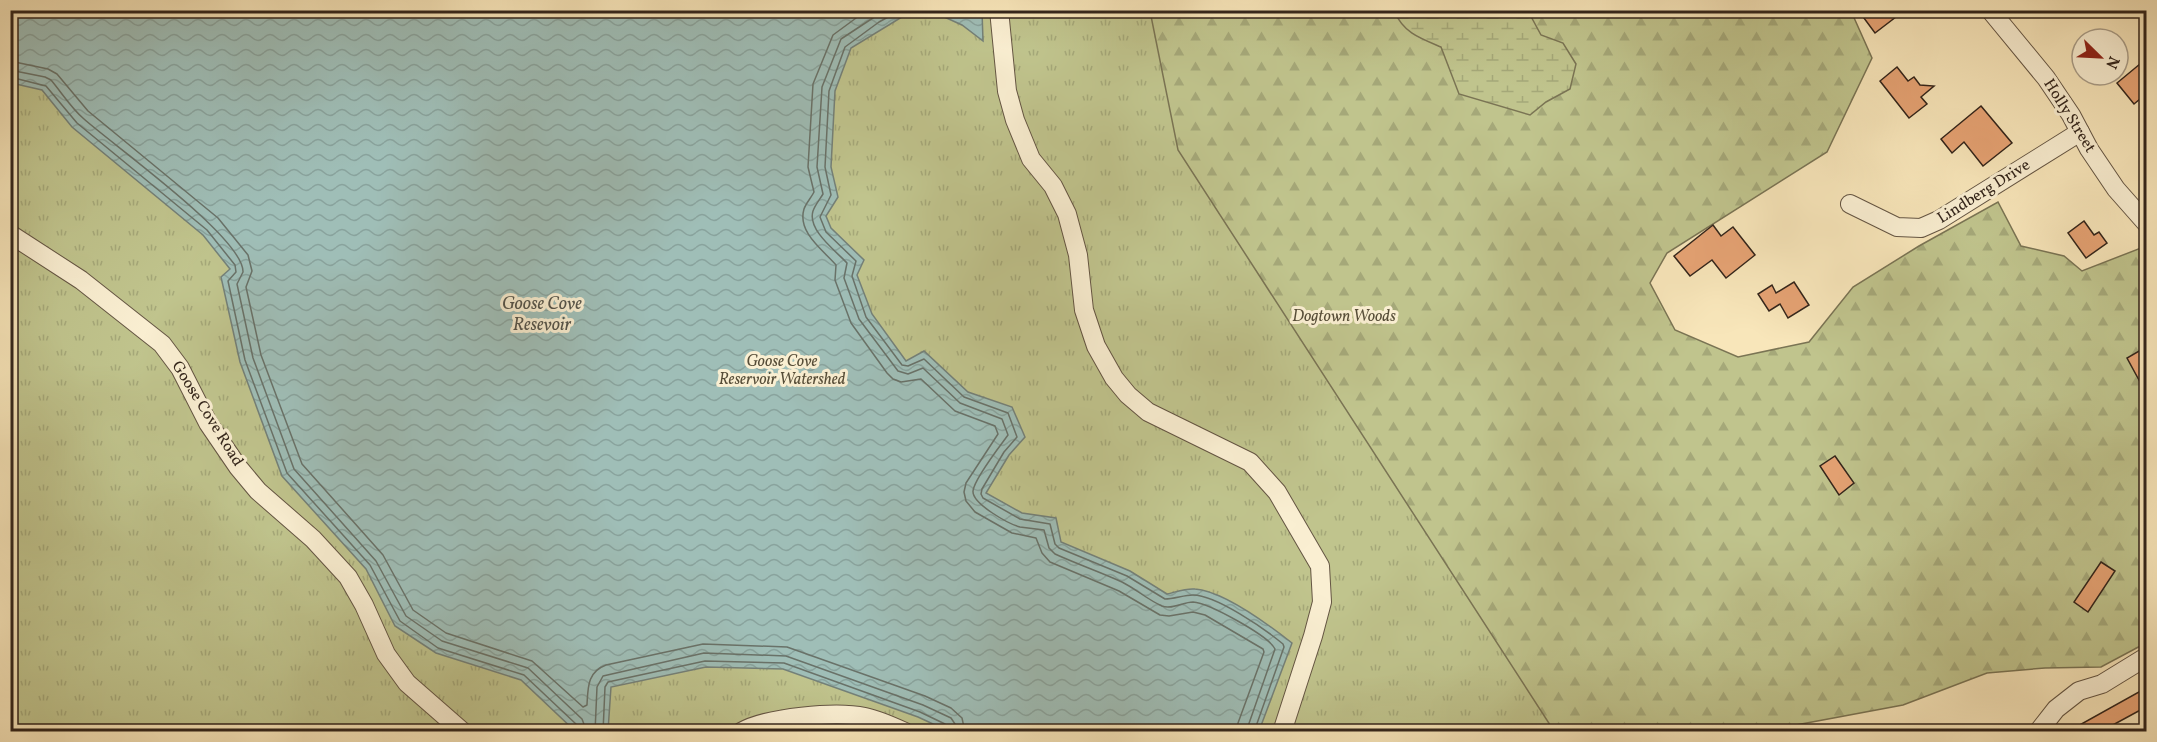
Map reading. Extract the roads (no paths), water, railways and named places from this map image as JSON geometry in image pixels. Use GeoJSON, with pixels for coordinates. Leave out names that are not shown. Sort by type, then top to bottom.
{"type":"FeatureCollection","features":[{"type":"Feature","properties":{"kind":"street"},"geometry":{"type":"LineString","coordinates":[[999,10],[1005,52],[1007,91],[1016,120],[1031,159],[1053,186],[1067,214],[1077,255],[1084,310],[1096,346],[1114,378],[1148,412],[1250,462],[1277,492],[1320,566],[1322,602],[1282,732]]}},
{"type":"Feature","properties":{"kind":"street","name":"Holly Street"},"geometry":{"type":"LineString","coordinates":[[1990,10],[2046,78],[2116,189],[2146,223]]}},
{"type":"Feature","properties":{"kind":"street","name":"Lindberg Drive"},"geometry":{"type":"LineString","coordinates":[[1850,204],[1897,227],[1921,228],[1939,220],[2080,132]]}},
{"type":"Feature","properties":{"kind":"street","name":"Goose Cove Road"},"geometry":{"type":"LineString","coordinates":[[10,234],[81,280],[162,344],[180,368],[208,423],[238,466],[258,490],[313,539],[348,577],[386,654],[407,683],[463,732]]}},
{"type":"Feature","properties":{"kind":"street"},"geometry":{"type":"LineString","coordinates":[[2038,732],[2056,709],[2079,691],[2102,684],[2146,657]]}},
{"type":"Feature","properties":{"kind":"street"},"geometry":{"type":"LineString","coordinates":[[741,732],[749,727],[777,719],[844,716],[864,717],[905,732]]}},
{"type":"Feature","properties":{"kind":"water","name":"Goose Cove Resevoir"},"geometry":{"type":"Polygon","coordinates":[[[11,10],[982,11],[983,41],[962,25],[931,11],[910,12],[851,48],[835,91],[831,167],[838,197],[826,216],[831,228],[864,260],[857,275],[872,314],[906,361],[924,351],[968,392],[1012,407],[1025,437],[1009,455],[986,493],[1022,513],[1056,518],[1061,542],[1130,571],[1167,594],[1192,589],[1219,596],[1245,610],[1292,643],[1259,731],[948,731],[918,717],[783,669],[706,667],[611,687],[608,731],[575,731],[521,680],[436,653],[395,626],[366,569],[282,476],[240,362],[221,277],[230,269],[203,235],[72,127],[42,90],[11,83],[11,10]]]}},
{"type":"Feature","properties":{"kind":"park label","name":"Dogtown Woods"},"geometry":{"type":"Point","coordinates":[1344,317]}},
{"type":"Feature","properties":{"kind":"park label","name":"Goose Cove Reservoir Watershed"},"geometry":{"type":"Point","coordinates":[782,371]}}]}
